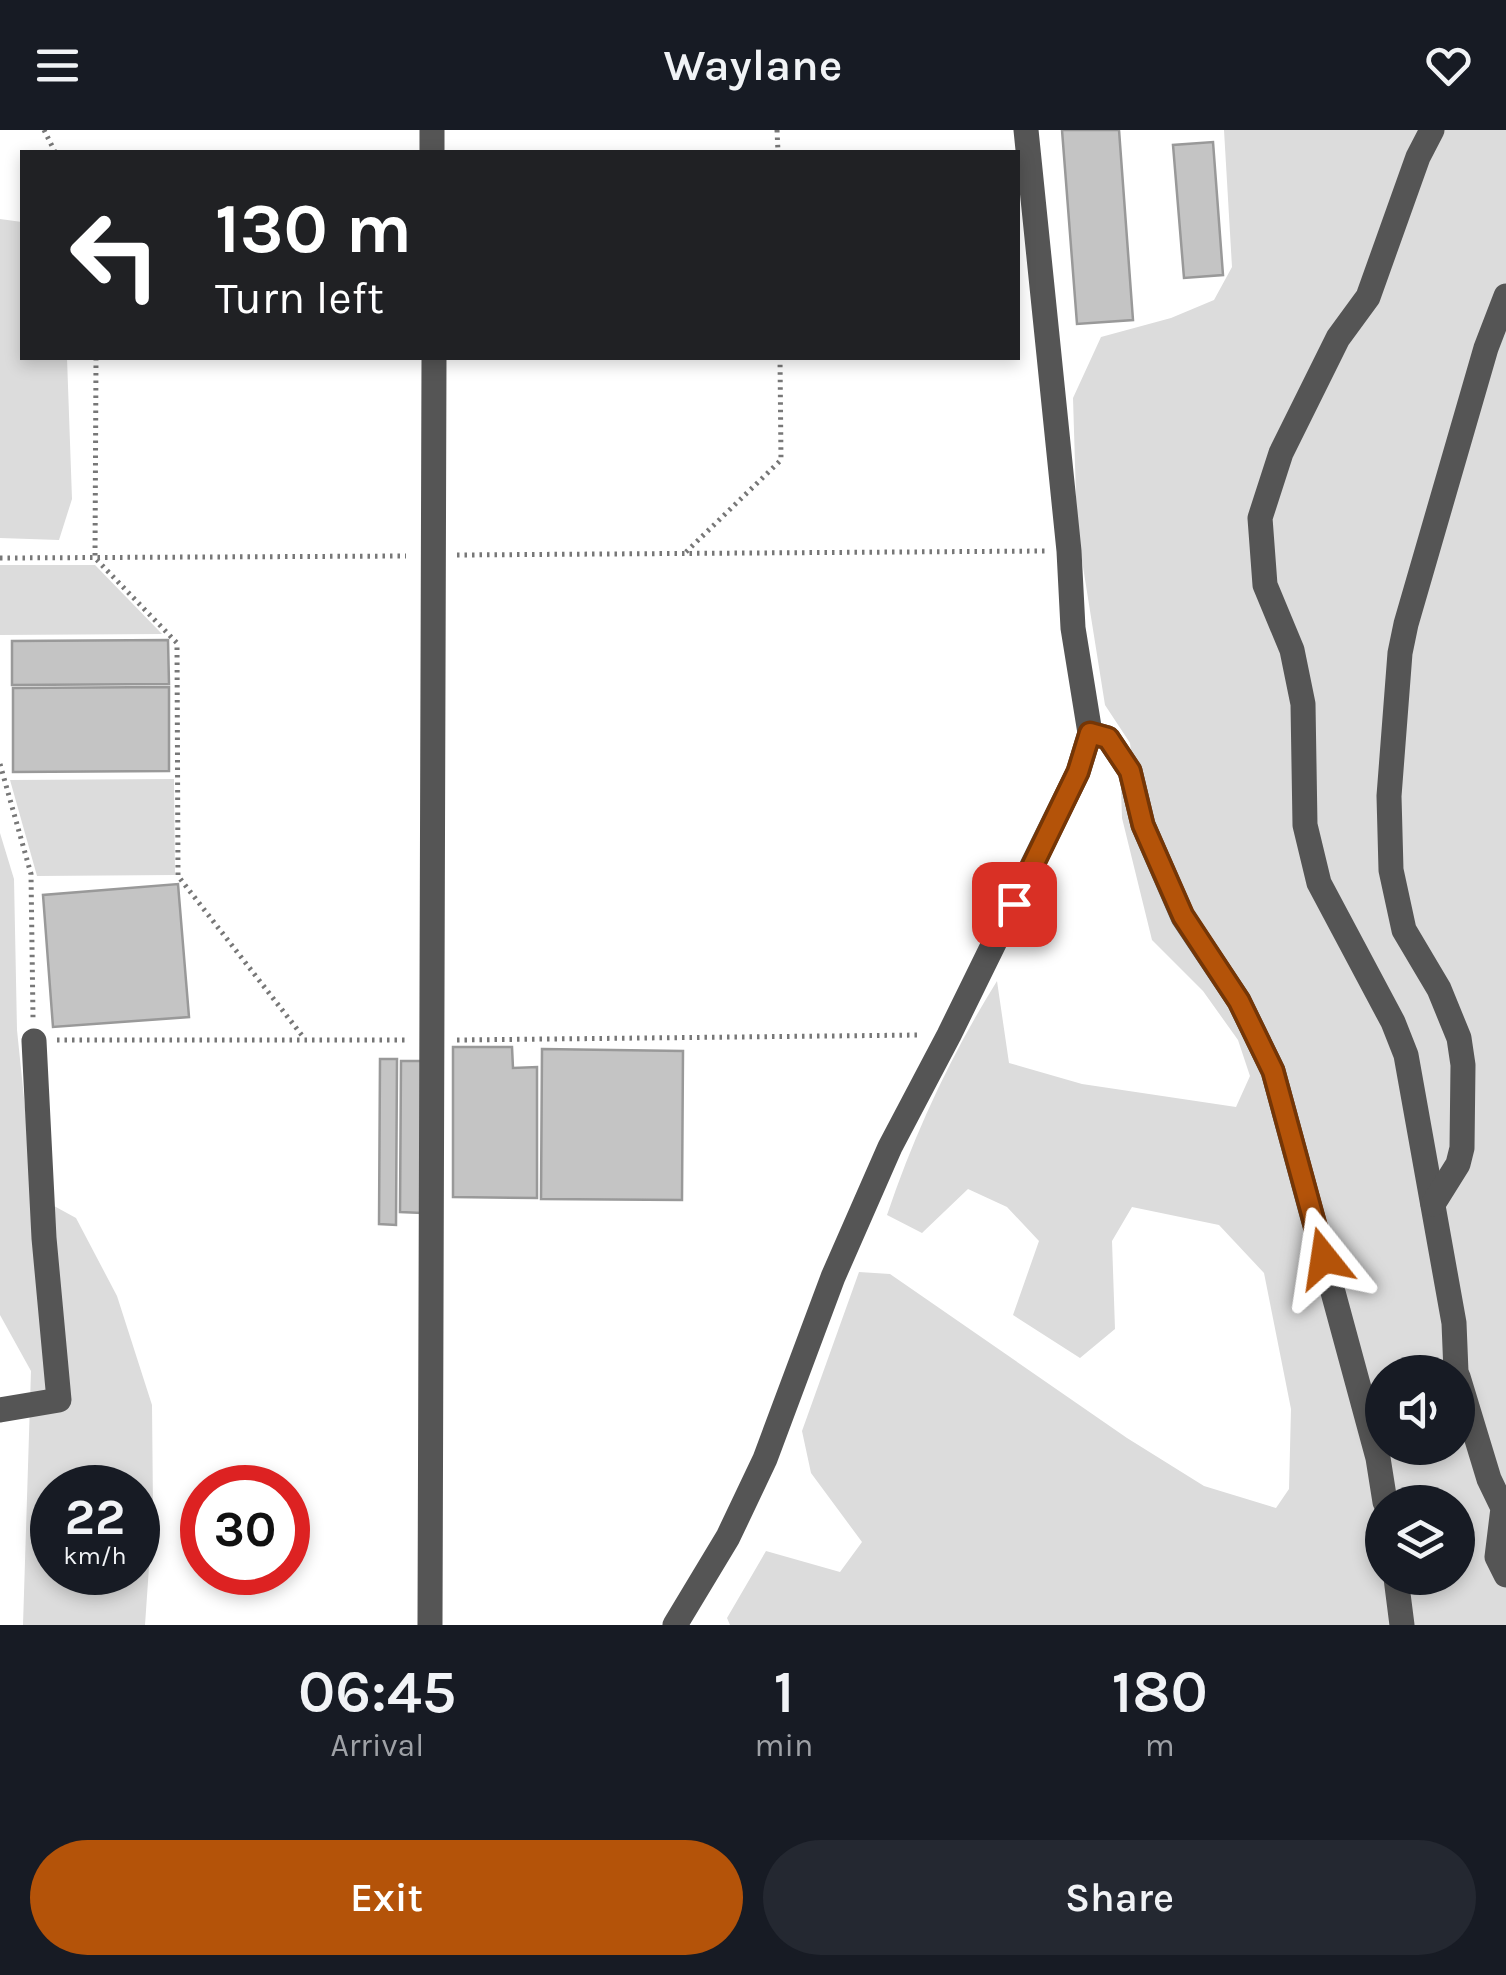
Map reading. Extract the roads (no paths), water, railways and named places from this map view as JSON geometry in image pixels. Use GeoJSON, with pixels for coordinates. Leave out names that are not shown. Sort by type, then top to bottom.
{"type":"FeatureCollection","features":[{"type":"Feature","properties":{"kind":"street"},"geometry":{"type":"LineString","coordinates":[[675,1625],[728,1537],[765,1458],[833,1277],[890,1146],[1078,772],[1090,733],[1073,628],[1069,551],[1026,130]]}},
{"type":"Feature","properties":{"kind":"street"},"geometry":{"type":"LineString","coordinates":[[1432,130],[1418,157],[1368,296],[1338,338],[1281,453],[1260,518],[1266,585],[1292,650],[1303,704],[1305,825],[1319,883],[1393,1022],[1406,1055],[1454,1323],[1456,1355]]}},
{"type":"Feature","properties":{"kind":"street"},"geometry":{"type":"LineString","coordinates":[[1433,1204],[1458,1164],[1462,1148],[1463,1064],[1458,1038],[1438,989],[1404,930],[1391,870],[1389,796],[1400,653],[1486,348],[1506,296]]}},
{"type":"Feature","properties":{"kind":"street"},"geometry":{"type":"LineString","coordinates":[[430,1625],[434,360]]}},
{"type":"Feature","properties":{"kind":"street"},"geometry":{"type":"LineString","coordinates":[[1090,733],[1108,738],[1130,771],[1143,825],[1183,916],[1239,1001],[1273,1071],[1378,1458],[1382,1485]]}},
{"type":"Feature","properties":{"kind":"street"},"geometry":{"type":"LineString","coordinates":[[0,1410],[59,1400],[44,1238],[34,1041]]}},
{"type":"Feature","properties":{"kind":"street"},"geometry":{"type":"LineString","coordinates":[[1475,1435],[1488,1479],[1503,1508],[1497,1556],[1506,1575]]}},
{"type":"Feature","properties":{"kind":"street"},"geometry":{"type":"LineString","coordinates":[[1398,1595],[1402,1625]]}}]}
